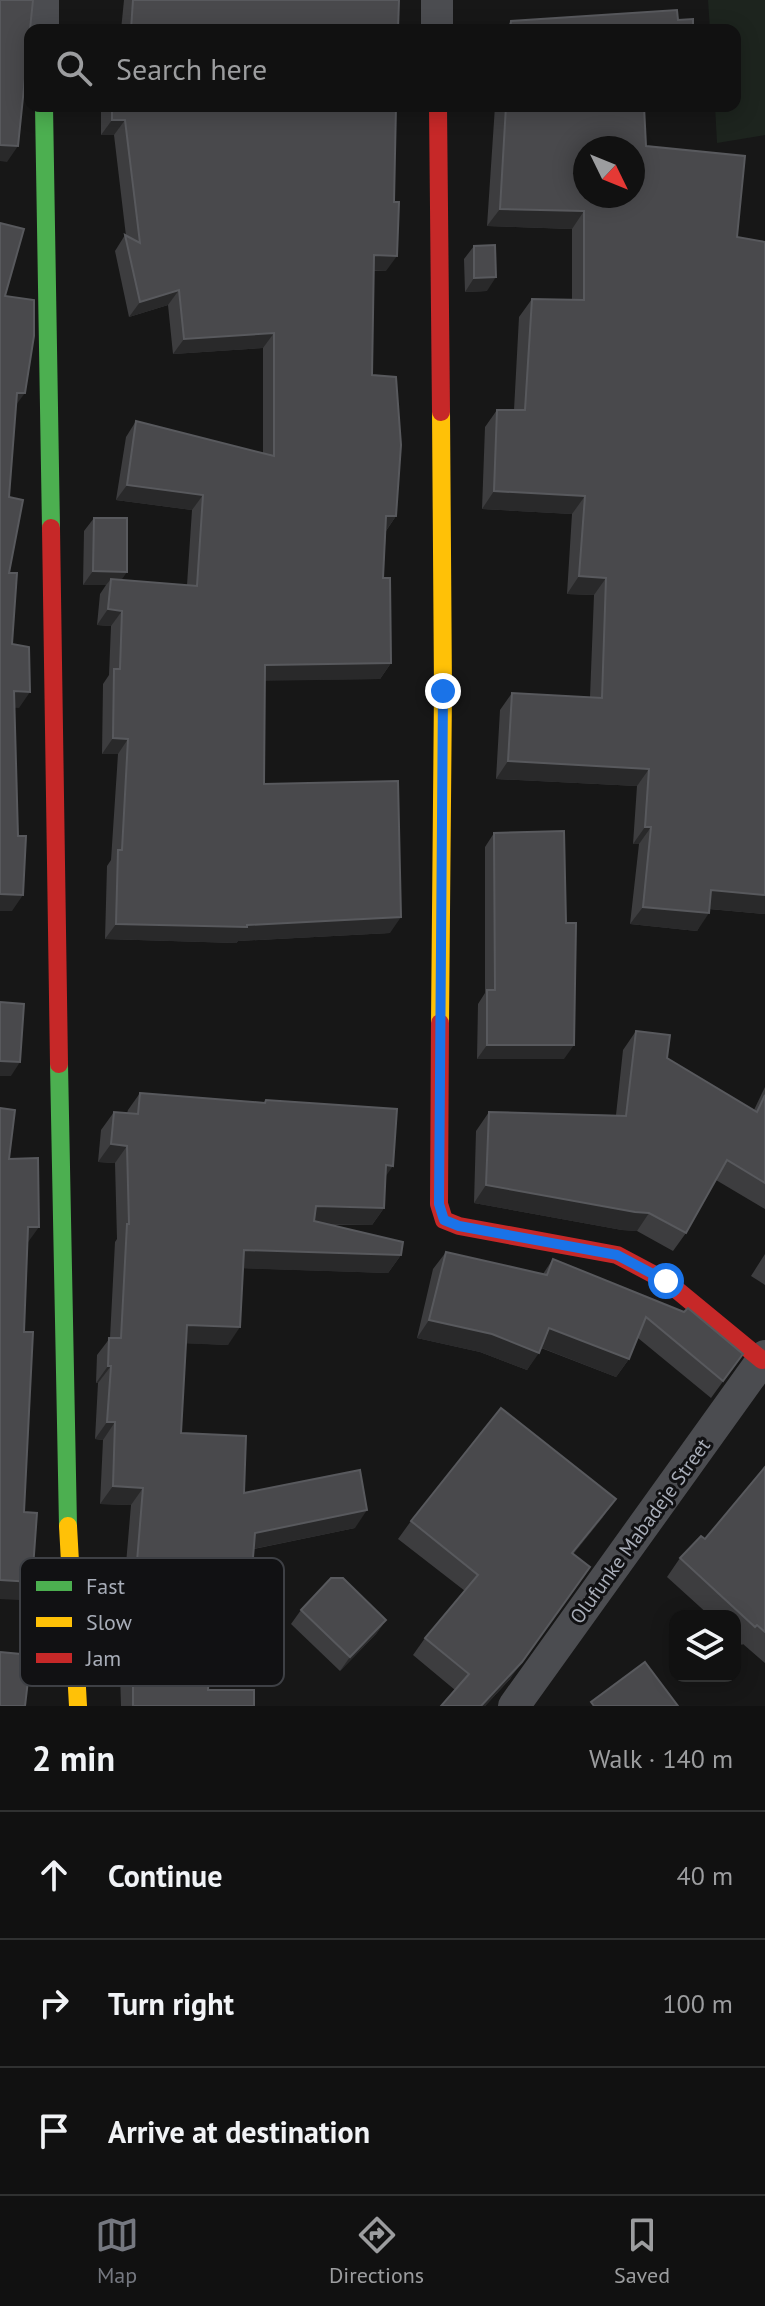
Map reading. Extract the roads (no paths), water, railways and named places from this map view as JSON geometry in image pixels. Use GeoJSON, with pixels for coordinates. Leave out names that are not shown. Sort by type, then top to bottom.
{"type":"FeatureCollection","features":[{"type":"Feature","properties":{"kind":"street"},"geometry":{"type":"LineString","coordinates":[[43,0],[43,24]]}},
{"type":"Feature","properties":{"kind":"street"},"geometry":{"type":"LineString","coordinates":[[437,0],[437,24]]}},
{"type":"Feature","properties":{"kind":"street"},"geometry":{"type":"LineString","coordinates":[[44,112],[69,1558]]}},
{"type":"Feature","properties":{"kind":"street"},"geometry":{"type":"LineString","coordinates":[[438,112],[443,691],[439,1204],[444,1220],[459,1226],[617,1255],[666,1281],[764,1358]]}},
{"type":"Feature","properties":{"kind":"street","name":"Olufunke Mabadeje Street"},"geometry":{"type":"LineString","coordinates":[[514,1706],[764,1358]]}},
{"type":"Feature","properties":{"kind":"street"},"geometry":{"type":"LineString","coordinates":[[77,1686],[78,1706]]}}]}
